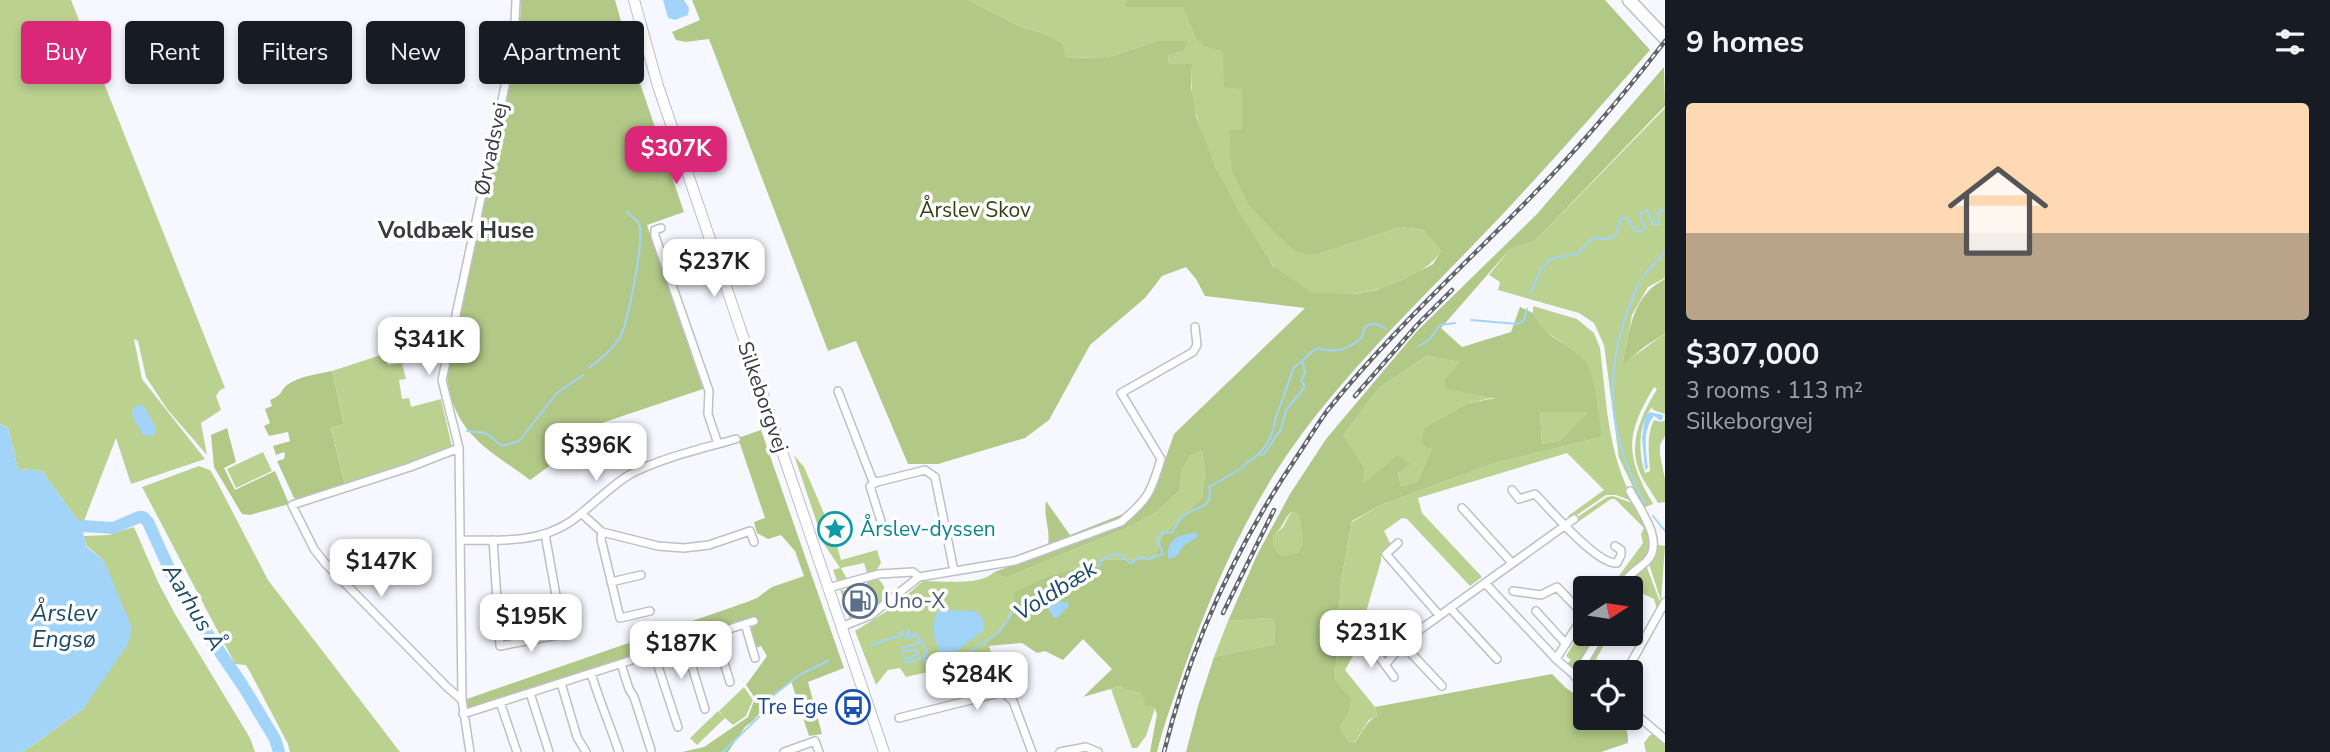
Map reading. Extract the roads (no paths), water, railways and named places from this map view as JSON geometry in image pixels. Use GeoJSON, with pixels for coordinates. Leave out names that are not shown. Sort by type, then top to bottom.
{"type":"FeatureCollection","features":[{"type":"Feature","properties":{"kind":"highway"},"geometry":{"type":"LineString","coordinates":[[1629,0],[1663,36]]}},
{"type":"Feature","properties":{"kind":"main road","name":"Silkeborgvej"},"geometry":{"type":"LineString","coordinates":[[634,0],[659,86],[884,752]]}},
{"type":"Feature","properties":{"kind":"street","name":"Ørvadsvej"},"geometry":{"type":"LineString","coordinates":[[470,752],[462,700],[459,448],[444,393],[443,369],[514,44],[516,0]]}},
{"type":"Feature","properties":{"kind":"street"},"geometry":{"type":"LineString","coordinates":[[661,228],[655,230],[654,236],[709,391],[708,414],[718,444]]}},
{"type":"Feature","properties":{"kind":"street"},"geometry":{"type":"LineString","coordinates":[[841,627],[871,615],[919,577],[988,567],[1027,557],[1121,522],[1144,503],[1152,491],[1161,459],[1121,393],[1193,352],[1197,345],[1195,327]]}},
{"type":"Feature","properties":{"kind":"street"},"geometry":{"type":"LineString","coordinates":[[838,391],[872,479],[877,482]]}},
{"type":"Feature","properties":{"kind":"street"},"geometry":{"type":"LineString","coordinates":[[460,540],[516,540],[558,529],[627,476],[643,468],[736,439]]}},
{"type":"Feature","properties":{"kind":"street"},"geometry":{"type":"LineString","coordinates":[[459,448],[410,467],[292,505],[314,549],[326,563],[462,700]]}},
{"type":"Feature","properties":{"kind":"street"},"geometry":{"type":"LineString","coordinates":[[883,528],[870,486],[925,470],[935,477],[954,571]]}},
{"type":"Feature","properties":{"kind":"street"},"geometry":{"type":"LineString","coordinates":[[1512,490],[1519,499],[1535,494],[1595,554],[1611,563],[1617,563],[1621,555],[1621,550],[1615,546]]}},
{"type":"Feature","properties":{"kind":"street"},"geometry":{"type":"LineString","coordinates":[[1628,576],[1651,557],[1656,546],[1654,534],[1630,491]]}},
{"type":"Feature","properties":{"kind":"street"},"geometry":{"type":"LineString","coordinates":[[1462,508],[1512,562]]}},
{"type":"Feature","properties":{"kind":"street"},"geometry":{"type":"LineString","coordinates":[[581,513],[602,532],[629,540],[684,548],[709,545],[750,531],[754,542]]}},
{"type":"Feature","properties":{"kind":"street"},"geometry":{"type":"LineString","coordinates":[[1385,665],[1402,645],[1439,615],[1574,519]]}},
{"type":"Feature","properties":{"kind":"street"},"geometry":{"type":"LineString","coordinates":[[602,532],[601,539],[620,618],[650,611]]}},
{"type":"Feature","properties":{"kind":"street"},"geometry":{"type":"LineString","coordinates":[[493,540],[500,646],[563,634],[544,534]]}},
{"type":"Feature","properties":{"kind":"street"},"geometry":{"type":"LineString","coordinates":[[1398,542],[1386,554],[1439,615]]}},
{"type":"Feature","properties":{"kind":"street"},"geometry":{"type":"LineString","coordinates":[[828,588],[879,574],[913,572],[919,577]]}},
{"type":"Feature","properties":{"kind":"street"},"geometry":{"type":"LineString","coordinates":[[611,582],[641,575]]}},
{"type":"Feature","properties":{"kind":"street"},"geometry":{"type":"LineString","coordinates":[[1485,583],[1573,675]]}},
{"type":"Feature","properties":{"kind":"street"},"geometry":{"type":"LineString","coordinates":[[1513,591],[1541,595],[1557,587],[1584,615],[1556,659]]}},
{"type":"Feature","properties":{"kind":"street"},"geometry":{"type":"LineString","coordinates":[[1633,660],[1665,602]]}},
{"type":"Feature","properties":{"kind":"street"},"geometry":{"type":"LineString","coordinates":[[1450,608],[1497,659]]}},
{"type":"Feature","properties":{"kind":"street"},"geometry":{"type":"LineString","coordinates":[[1536,611],[1566,644]]}},
{"type":"Feature","properties":{"kind":"street"},"geometry":{"type":"LineString","coordinates":[[1376,616],[1442,686]]}},
{"type":"Feature","properties":{"kind":"street"},"geometry":{"type":"LineString","coordinates":[[463,714],[754,621]]}},
{"type":"Feature","properties":{"kind":"street"},"geometry":{"type":"LineString","coordinates":[[745,624],[755,658]]}},
{"type":"Feature","properties":{"kind":"street"},"geometry":{"type":"LineString","coordinates":[[715,635],[730,682]]}},
{"type":"Feature","properties":{"kind":"street"},"geometry":{"type":"LineString","coordinates":[[685,644],[705,709]]}},
{"type":"Feature","properties":{"kind":"street"},"geometry":{"type":"LineString","coordinates":[[1372,647],[1394,677]]}},
{"type":"Feature","properties":{"kind":"street"},"geometry":{"type":"LineString","coordinates":[[654,654],[678,727]]}},
{"type":"Feature","properties":{"kind":"street"},"geometry":{"type":"LineString","coordinates":[[621,664],[652,750]]}},
{"type":"Feature","properties":{"kind":"street"},"geometry":{"type":"LineString","coordinates":[[591,673],[619,752]]}},
{"type":"Feature","properties":{"kind":"street"},"geometry":{"type":"LineString","coordinates":[[561,683],[577,737],[586,752]]}},
{"type":"Feature","properties":{"kind":"street"},"geometry":{"type":"LineString","coordinates":[[899,718],[1003,692],[1013,701],[1032,752]]}},
{"type":"Feature","properties":{"kind":"street"},"geometry":{"type":"LineString","coordinates":[[530,693],[549,752]]}},
{"type":"Feature","properties":{"kind":"street"},"geometry":{"type":"LineString","coordinates":[[500,702],[517,752]]}},
{"type":"Feature","properties":{"kind":"street"},"geometry":{"type":"LineString","coordinates":[[1643,719],[1663,735]]}},
{"type":"Feature","properties":{"kind":"street"},"geometry":{"type":"LineString","coordinates":[[785,752],[815,741],[819,752]]}},
{"type":"Feature","properties":{"kind":"street"},"geometry":{"type":"LineString","coordinates":[[1060,752],[1086,747],[1098,752]]}},
{"type":"Feature","properties":{"kind":"water"},"geometry":{"type":"Polygon","coordinates":[[[663,0],[684,0],[689,8],[688,15],[675,20],[668,18],[663,0]]]}},
{"type":"Feature","properties":{"kind":"water"},"geometry":{"type":"Polygon","coordinates":[[[144,406],[155,426],[156,433],[153,436],[143,435],[132,416],[133,408],[144,406]]]}},
{"type":"Feature","properties":{"kind":"water"},"geometry":{"type":"Polygon","coordinates":[[[1650,412],[1663,415],[1663,418],[1661,421],[1654,416],[1650,422],[1646,441],[1648,468],[1645,470],[1642,438],[1645,416],[1650,412]]]}},
{"type":"Feature","properties":{"kind":"water","name":"Årslev Engsø"},"geometry":{"type":"Polygon","coordinates":[[[0,424],[8,428],[18,469],[42,471],[82,526],[86,546],[104,561],[132,628],[128,644],[83,709],[23,752],[0,752],[0,424]]]}},
{"type":"Feature","properties":{"kind":"water"},"geometry":{"type":"Polygon","coordinates":[[[1197,533],[1197,537],[1183,546],[1176,557],[1168,559],[1169,547],[1175,539],[1185,534],[1197,533]]]}},
{"type":"Feature","properties":{"kind":"water"},"geometry":{"type":"Polygon","coordinates":[[[1050,602],[1068,602],[1069,606],[1054,618],[1047,607],[1050,602]]]}},
{"type":"Feature","properties":{"kind":"water"},"geometry":{"type":"Polygon","coordinates":[[[974,611],[981,616],[984,624],[984,630],[950,656],[942,655],[934,634],[937,612],[974,611]]]}},
{"type":"Feature","properties":{"kind":"waterway","name":"Voldbæk"},"geometry":{"type":"LineString","coordinates":[[1530,294],[1541,269],[1552,258],[1577,254],[1593,238],[1611,238],[1616,233],[1621,218],[1627,218],[1636,231],[1641,232],[1644,227],[1640,215],[1642,212],[1647,211],[1653,224],[1659,224],[1659,211],[1665,210]]}},
{"type":"Feature","properties":{"kind":"waterway"},"geometry":{"type":"LineString","coordinates":[[589,368],[617,342],[627,315],[640,245],[639,224],[627,212]]}},
{"type":"Feature","properties":{"kind":"waterway"},"geometry":{"type":"LineString","coordinates":[[1642,277],[1665,252]]}},
{"type":"Feature","properties":{"kind":"waterway"},"geometry":{"type":"LineString","coordinates":[[1639,282],[1619,339],[1613,394],[1621,448],[1645,503]]}},
{"type":"Feature","properties":{"kind":"waterway","name":"Voldbæk"},"geometry":{"type":"LineString","coordinates":[[1471,320],[1518,324],[1524,320],[1527,309]]}},
{"type":"Feature","properties":{"kind":"waterway","name":"Voldbæk"},"geometry":{"type":"LineString","coordinates":[[1419,346],[1429,340],[1440,325],[1455,323]]}},
{"type":"Feature","properties":{"kind":"waterway","name":"Voldbæk"},"geometry":{"type":"LineString","coordinates":[[871,645],[899,638],[902,631],[907,639],[909,630],[911,638],[916,633],[920,640],[902,648],[902,652],[918,652],[913,657],[904,659],[905,662],[913,662],[924,655],[925,662],[947,667],[998,633],[1015,610],[1064,585],[1073,576],[1088,573],[1090,567],[1100,565],[1101,560],[1115,554],[1130,563],[1141,557],[1149,559],[1163,554],[1157,539],[1162,533],[1172,532],[1182,517],[1206,504],[1209,500],[1209,487],[1242,468],[1266,445],[1294,367],[1318,348],[1336,350],[1352,345],[1362,337],[1368,325],[1376,324],[1386,329]]}},
{"type":"Feature","properties":{"kind":"waterway","name":"Voldbæk"},"geometry":{"type":"LineString","coordinates":[[1260,455],[1264,454],[1281,429],[1286,410],[1304,388],[1301,381],[1305,373],[1303,363]]}},
{"type":"Feature","properties":{"kind":"waterway"},"geometry":{"type":"LineString","coordinates":[[467,431],[486,433],[502,446],[519,441],[557,393],[583,375]]}},
{"type":"Feature","properties":{"kind":"waterway"},"geometry":{"type":"LineString","coordinates":[[1653,516],[1665,531]]}},
{"type":"Feature","properties":{"kind":"waterway","name":"Aarhus Å"},"geometry":{"type":"LineString","coordinates":[[82,526],[113,528],[139,517],[148,522],[181,595],[243,686],[275,739],[279,752]]}},
{"type":"Feature","properties":{"kind":"waterway"},"geometry":{"type":"LineString","coordinates":[[920,640],[927,651],[926,656]]}},
{"type":"Feature","properties":{"kind":"waterway","name":"Voldbæk"},"geometry":{"type":"LineString","coordinates":[[723,752],[765,711],[772,696],[801,674],[828,661]]}},
{"type":"Feature","properties":{"kind":"railway"},"geometry":{"type":"LineString","coordinates":[[1164,752],[1187,674],[1218,598],[1255,524],[1327,411],[1399,329],[1564,162],[1616,103],[1665,41]]}},
{"type":"Feature","properties":{"kind":"railway"},"geometry":{"type":"LineString","coordinates":[[1355,396],[1418,324],[1452,290]]}},
{"type":"Feature","properties":{"kind":"railway"},"geometry":{"type":"LineString","coordinates":[[1223,613],[1274,510]]}},
{"type":"Feature","properties":{"kind":"place","name":"Årslev-dyssen"},"geometry":{"type":"Point","coordinates":[835,529]}},
{"type":"Feature","properties":{"kind":"place","name":"Uno-X"},"geometry":{"type":"Point","coordinates":[860,601]}},
{"type":"Feature","properties":{"kind":"place","name":"Tre Ege"},"geometry":{"type":"Point","coordinates":[853,707]}},
{"type":"Feature","properties":{"kind":"district","name":"Voldbæk Huse"},"geometry":{"type":"Point","coordinates":[456,230]}},
{"type":"Feature","properties":{"kind":"park label","name":"Årslev Skov"},"geometry":{"type":"Point","coordinates":[975,210]}}]}
